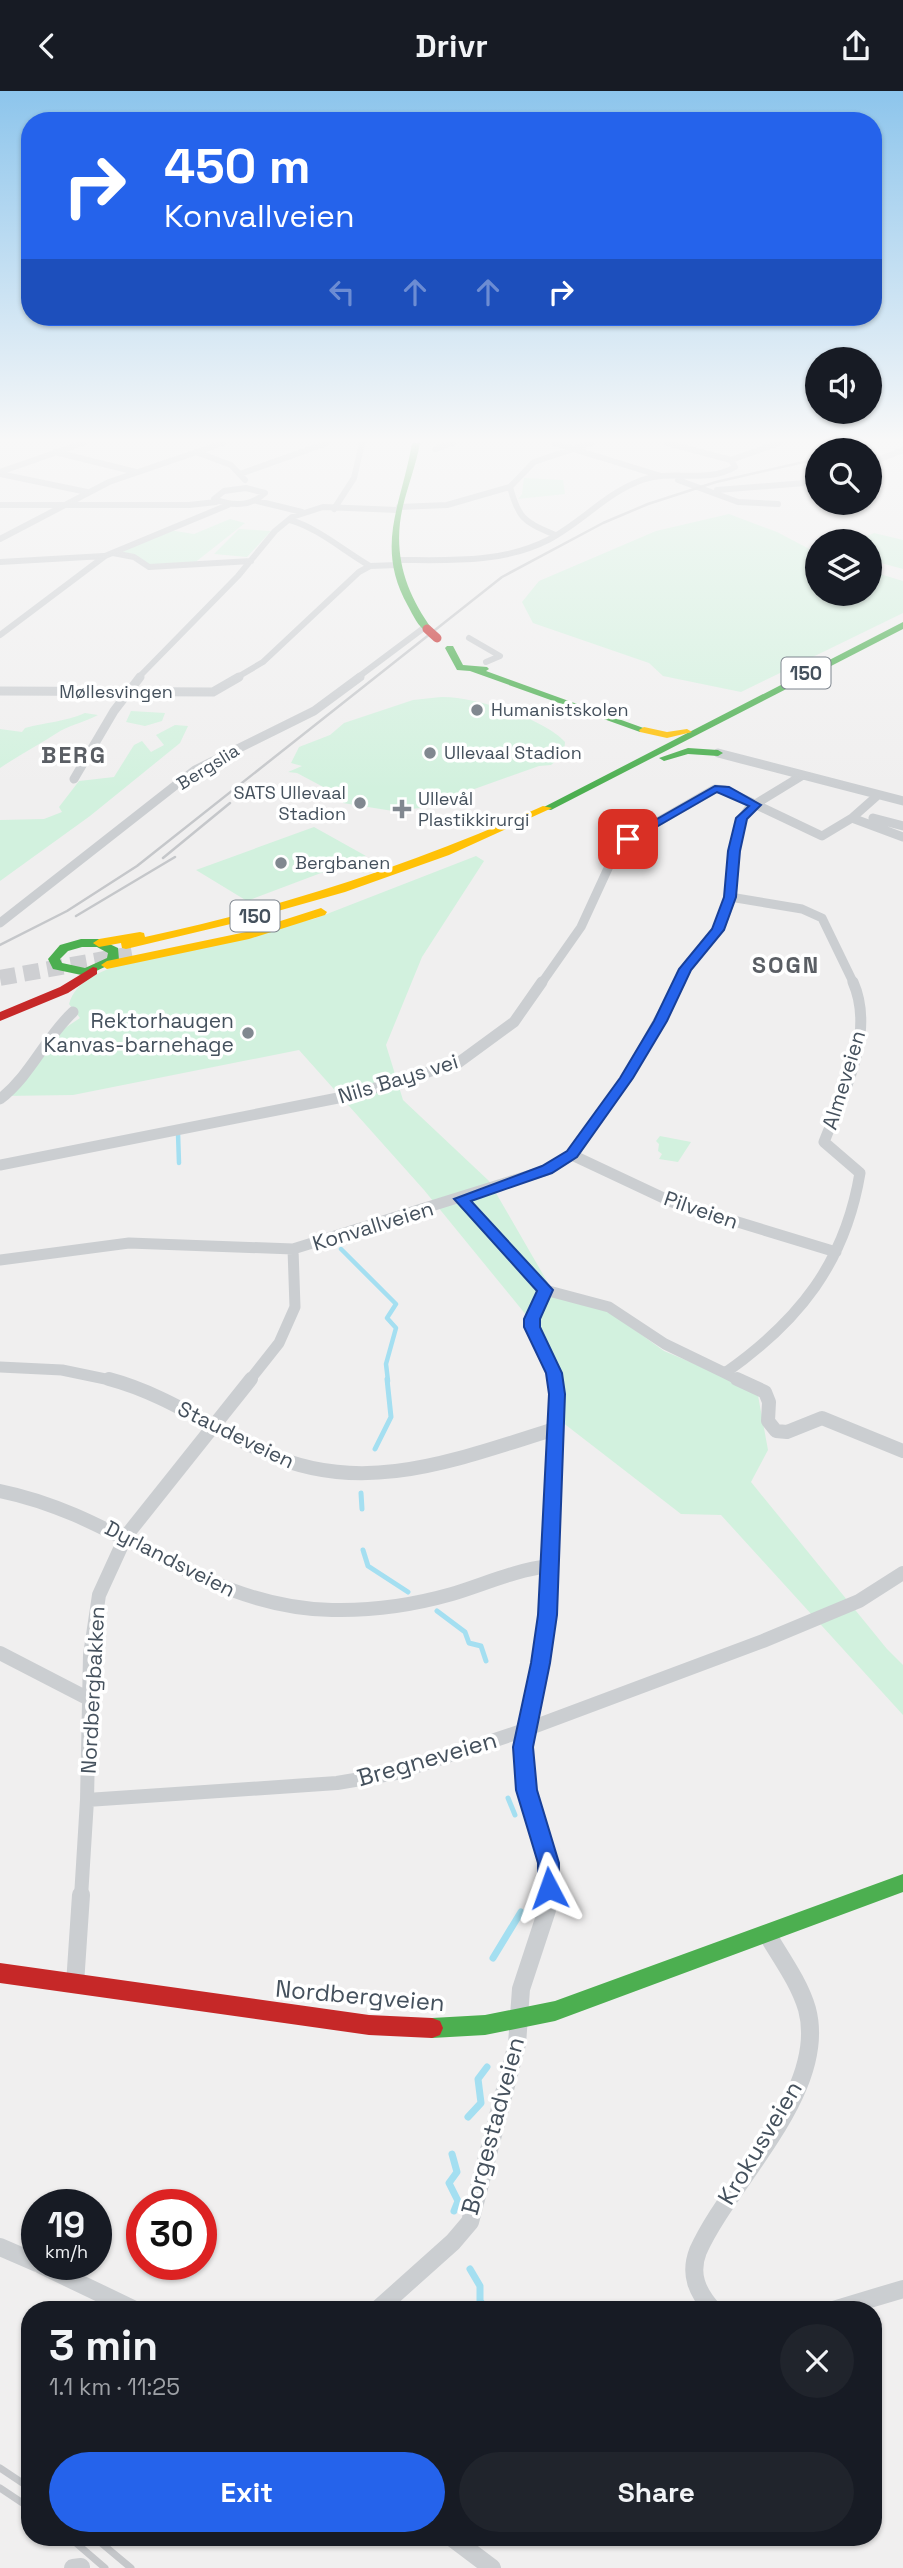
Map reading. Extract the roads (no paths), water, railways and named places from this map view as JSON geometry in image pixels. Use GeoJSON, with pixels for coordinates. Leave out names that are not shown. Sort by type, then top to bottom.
{"type":"FeatureCollection","features":[{"type":"Feature","properties":{"kind":"main road"},"geometry":{"type":"LineString","coordinates":[[396,559],[409,601],[461,669],[481,665]]}},
{"type":"Feature","properties":{"kind":"main road","name":"150"},"geometry":{"type":"LineString","coordinates":[[650,760],[572,797],[381,878],[278,910],[129,949],[249,928],[365,893],[533,823],[903,625]]}},
{"type":"Feature","properties":{"kind":"main road","name":"150"},"geometry":{"type":"LineString","coordinates":[[715,725],[903,631]]}},
{"type":"Feature","properties":{"kind":"main road"},"geometry":{"type":"LineString","coordinates":[[435,635],[481,665],[553,698],[644,730],[667,735],[715,725]]}},
{"type":"Feature","properties":{"kind":"main road"},"geometry":{"type":"LineString","coordinates":[[715,725],[704,742],[707,748],[718,753]]}},
{"type":"Feature","properties":{"kind":"main road"},"geometry":{"type":"LineString","coordinates":[[644,730],[656,737],[658,744],[650,760]]}},
{"type":"Feature","properties":{"kind":"main road"},"geometry":{"type":"LineString","coordinates":[[650,760],[688,751],[718,753]]}},
{"type":"Feature","properties":{"kind":"main road"},"geometry":{"type":"LineString","coordinates":[[365,893],[272,929],[100,968],[79,972],[61,968],[54,959],[59,951],[75,944],[99,943],[219,919],[381,878]]}},
{"type":"Feature","properties":{"kind":"main road"},"geometry":{"type":"LineString","coordinates":[[0,1017],[48,997],[113,960],[114,951],[99,943]]}},
{"type":"Feature","properties":{"kind":"main road"},"geometry":{"type":"LineString","coordinates":[[48,997],[58,982],[61,968]]}},
{"type":"Feature","properties":{"kind":"main road","name":"Nordbergveien"},"geometry":{"type":"LineString","coordinates":[[0,1973],[381,2026],[496,2026],[520,2021],[903,1883]]}},
{"type":"Feature","properties":{"kind":"street"},"geometry":{"type":"LineString","coordinates":[[0,562],[53,559]]}},
{"type":"Feature","properties":{"kind":"street"},"geometry":{"type":"LineString","coordinates":[[0,635],[104,559]]}},
{"type":"Feature","properties":{"kind":"street"},"geometry":{"type":"LineString","coordinates":[[134,559],[143,565],[157,567],[251,561]]}},
{"type":"Feature","properties":{"kind":"street"},"geometry":{"type":"LineString","coordinates":[[74,779],[86,764],[93,744],[129,690],[253,559]]}},
{"type":"Feature","properties":{"kind":"street"},"geometry":{"type":"LineString","coordinates":[[358,559],[370,566],[467,559]]}},
{"type":"Feature","properties":{"kind":"street","name":"Møllesvingen"},"geometry":{"type":"LineString","coordinates":[[0,691],[102,693],[129,690],[204,694],[226,685],[263,662],[359,572],[370,566]]}},
{"type":"Feature","properties":{"kind":"street","name":"Bergslia"},"geometry":{"type":"LineString","coordinates":[[0,923],[195,770],[314,711],[435,635]]}},
{"type":"Feature","properties":{"kind":"street"},"geometry":{"type":"LineString","coordinates":[[469,638],[500,656],[481,665]]}},
{"type":"Feature","properties":{"kind":"street"},"geometry":{"type":"LineString","coordinates":[[718,753],[903,801]]}},
{"type":"Feature","properties":{"kind":"street","name":"Konvallveien"},"geometry":{"type":"LineString","coordinates":[[0,1260],[130,1243],[293,1249],[462,1199],[547,1170],[572,1154],[627,1078],[661,1021],[686,969],[718,930],[730,897],[734,851],[742,818],[756,805],[802,774]]}},
{"type":"Feature","properties":{"kind":"street","name":"Nils Bays vei"},"geometry":{"type":"LineString","coordinates":[[0,1165],[348,1096],[458,1063],[514,1023],[580,927],[616,851],[628,839],[715,789],[725,790],[756,805]]}},
{"type":"Feature","properties":{"kind":"street"},"geometry":{"type":"LineString","coordinates":[[756,805],[822,836],[855,815],[878,795]]}},
{"type":"Feature","properties":{"kind":"street"},"geometry":{"type":"LineString","coordinates":[[855,815],[903,826]]}},
{"type":"Feature","properties":{"kind":"street"},"geometry":{"type":"LineString","coordinates":[[855,815],[903,837]]}},
{"type":"Feature","properties":{"kind":"street","name":"Almeveien"},"geometry":{"type":"LineString","coordinates":[[726,1373],[764,1347],[790,1322],[836,1252],[849,1221],[860,1173],[824,1142],[850,1071],[864,1014],[822,918],[802,909],[730,897]]}},
{"type":"Feature","properties":{"kind":"street"},"geometry":{"type":"LineString","coordinates":[[0,1099],[16,1086],[62,1020],[73,1011]]}},
{"type":"Feature","properties":{"kind":"street","name":"Pilveien"},"geometry":{"type":"LineString","coordinates":[[572,1154],[672,1202],[836,1252]]}},
{"type":"Feature","properties":{"kind":"street"},"geometry":{"type":"LineString","coordinates":[[462,1199],[545,1290],[610,1307],[665,1344],[765,1392],[769,1402],[768,1421],[776,1431],[787,1433],[822,1418],[903,1451]]}},
{"type":"Feature","properties":{"kind":"street","name":"Nordbergbakken"},"geometry":{"type":"LineString","coordinates":[[75,1984],[87,1800],[89,1699],[94,1621],[99,1595],[126,1536],[270,1358],[292,1319],[297,1287],[293,1249]]}},
{"type":"Feature","properties":{"kind":"street","name":"Borgestadveien"},"geometry":{"type":"LineString","coordinates":[[387,2301],[453,2242],[470,2222],[513,2065],[520,2021],[521,1989],[541,1936],[549,1888],[549,1863],[523,1769],[525,1730],[545,1640],[555,1429],[556,1382],[532,1327],[532,1319],[545,1290]]}},
{"type":"Feature","properties":{"kind":"street","name":"Staudeveien"},"geometry":{"type":"LineString","coordinates":[[0,1367],[52,1368],[109,1378],[159,1396],[300,1467],[357,1475],[415,1469],[555,1429]]}},
{"type":"Feature","properties":{"kind":"street","name":"Dyrlandsveien"},"geometry":{"type":"LineString","coordinates":[[0,1491],[60,1505],[239,1595],[308,1609],[364,1610],[408,1604],[548,1566]]}},
{"type":"Feature","properties":{"kind":"street","name":"Bregneveien"},"geometry":{"type":"LineString","coordinates":[[87,1800],[360,1781],[436,1761],[525,1730],[833,1612],[873,1594],[903,1573]]}},
{"type":"Feature","properties":{"kind":"street"},"geometry":{"type":"LineString","coordinates":[[0,1653],[89,1699]]}},
{"type":"Feature","properties":{"kind":"street","name":"Krokusveien"},"geometry":{"type":"LineString","coordinates":[[706,2301],[697,2289],[694,2271],[697,2253],[723,2205],[788,2104],[809,2051],[809,2020],[805,2002],[766,1934]]}},
{"type":"Feature","properties":{"kind":"street"},"geometry":{"type":"LineString","coordinates":[[0,2247],[21,2256]]}},
{"type":"Feature","properties":{"kind":"street"},"geometry":{"type":"LineString","coordinates":[[72,2280],[116,2301]]}},
{"type":"Feature","properties":{"kind":"street"},"geometry":{"type":"LineString","coordinates":[[863,2301],[903,2289]]}},
{"type":"Feature","properties":{"kind":"street"},"geometry":{"type":"LineString","coordinates":[[463,2546],[492,2568]]}},
{"type":"Feature","properties":{"kind":"street"},"geometry":{"type":"LineString","coordinates":[[73,2568],[81,2567]]}},
{"type":"Feature","properties":{"kind":"waterway"},"geometry":{"type":"LineString","coordinates":[[178,1133],[179,1163]]}},
{"type":"Feature","properties":{"kind":"waterway"},"geometry":{"type":"LineString","coordinates":[[341,1249],[396,1304],[387,1318],[396,1328],[386,1364],[388,1381]]}},
{"type":"Feature","properties":{"kind":"waterway"},"geometry":{"type":"LineString","coordinates":[[375,1449],[391,1417],[387,1379]]}},
{"type":"Feature","properties":{"kind":"waterway"},"geometry":{"type":"LineString","coordinates":[[361,1493],[362,1509]]}},
{"type":"Feature","properties":{"kind":"waterway"},"geometry":{"type":"LineString","coordinates":[[363,1550],[368,1566],[408,1592]]}},
{"type":"Feature","properties":{"kind":"waterway"},"geometry":{"type":"LineString","coordinates":[[437,1611],[465,1632],[469,1643],[481,1646],[486,1661]]}},
{"type":"Feature","properties":{"kind":"waterway"},"geometry":{"type":"LineString","coordinates":[[508,1798],[515,1815]]}},
{"type":"Feature","properties":{"kind":"waterway"},"geometry":{"type":"LineString","coordinates":[[493,1958],[521,1912]]}},
{"type":"Feature","properties":{"kind":"waterway"},"geometry":{"type":"LineString","coordinates":[[468,2117],[481,2103],[478,2079],[487,2067]]}},
{"type":"Feature","properties":{"kind":"waterway"},"geometry":{"type":"LineString","coordinates":[[452,2154],[457,2172],[449,2183],[458,2201],[454,2211]]}},
{"type":"Feature","properties":{"kind":"waterway"},"geometry":{"type":"LineString","coordinates":[[470,2269],[480,2286],[480,2301]]}},
{"type":"Feature","properties":{"kind":"tunnel"},"geometry":{"type":"LineString","coordinates":[[0,978],[132,954]]}},
{"type":"Feature","properties":{"kind":"railway"},"geometry":{"type":"LineString","coordinates":[[0,945],[67,911],[137,866],[502,577],[536,559]]}},
{"type":"Feature","properties":{"kind":"railway"},"geometry":{"type":"LineString","coordinates":[[163,858],[230,803]]}},
{"type":"Feature","properties":{"kind":"railway"},"geometry":{"type":"LineString","coordinates":[[76,916],[175,857]]}},
{"type":"Feature","properties":{"kind":"railway"},"geometry":{"type":"LineString","coordinates":[[0,2468],[21,2482]]}},
{"type":"Feature","properties":{"kind":"railway"},"geometry":{"type":"LineString","coordinates":[[0,2488],[21,2502]]}},
{"type":"Feature","properties":{"kind":"railway"},"geometry":{"type":"LineString","coordinates":[[79,2546],[105,2568]]}},
{"type":"Feature","properties":{"kind":"railway"},"geometry":{"type":"LineString","coordinates":[[105,2546],[131,2568]]}},
{"type":"Feature","properties":{"kind":"place","name":"Humanistskolen"},"geometry":{"type":"Point","coordinates":[477,710]}},
{"type":"Feature","properties":{"kind":"place","name":"Ullevaal Stadion"},"geometry":{"type":"Point","coordinates":[430,753]}},
{"type":"Feature","properties":{"kind":"place","name":"SATS Ullevaal Stadion"},"geometry":{"type":"Point","coordinates":[360,803]}},
{"type":"Feature","properties":{"kind":"place","name":"Ullevål Plastikkirurgi"},"geometry":{"type":"Point","coordinates":[402,809]}},
{"type":"Feature","properties":{"kind":"place","name":"Bergbanen"},"geometry":{"type":"Point","coordinates":[281,863]}},
{"type":"Feature","properties":{"kind":"place","name":"Rektorhaugen Kanvas-barnehage"},"geometry":{"type":"Point","coordinates":[248,1033]}},
{"type":"Feature","properties":{"kind":"district","name":"BERG"},"geometry":{"type":"Point","coordinates":[74,755]}},
{"type":"Feature","properties":{"kind":"district","name":"SOGN"},"geometry":{"type":"Point","coordinates":[786,965]}}]}
